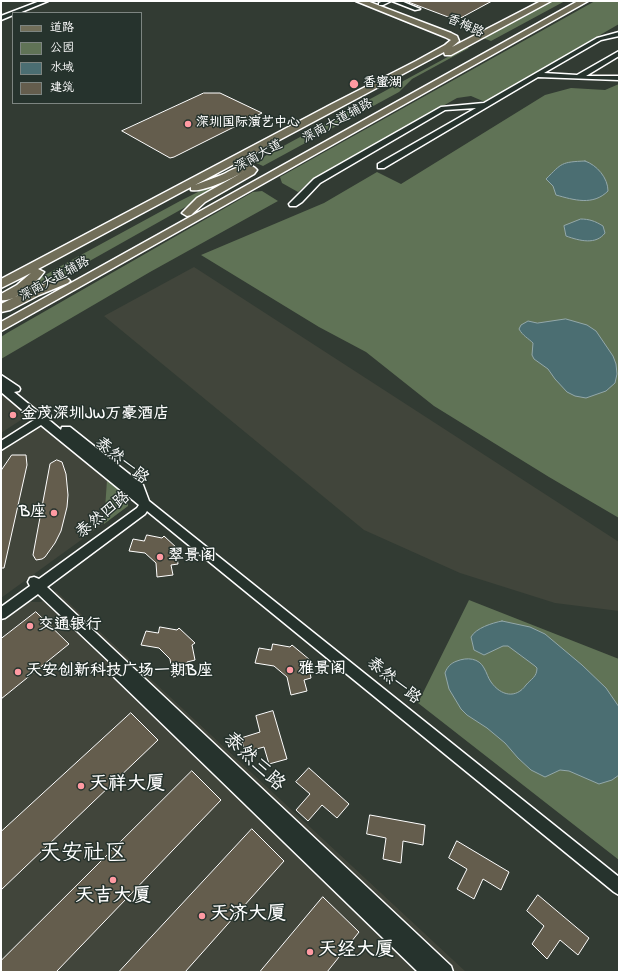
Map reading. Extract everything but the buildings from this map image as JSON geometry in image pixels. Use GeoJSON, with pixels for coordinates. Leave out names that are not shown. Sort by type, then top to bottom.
{"type":"FeatureCollection","features":[{"type":"Feature","properties":{"kind":"main road"},"geometry":{"type":"LineString","coordinates":[[360,1],[454,38],[455,41],[453,44],[439,52]]}},
{"type":"Feature","properties":{"kind":"main road","name":"香梅路"},"geometry":{"type":"LineString","coordinates":[[366,1],[485,46]]}},
{"type":"Feature","properties":{"kind":"main road"},"geometry":{"type":"LineString","coordinates":[[532,9],[540,1]]}},
{"type":"Feature","properties":{"kind":"main road","name":"深南大道"},"geometry":{"type":"LineString","coordinates":[[1,292],[408,74],[463,38],[532,9],[547,1]]}},
{"type":"Feature","properties":{"kind":"main road","name":"深南大道"},"geometry":{"type":"LineString","coordinates":[[1,316],[294,155],[485,46],[574,1]]}},
{"type":"Feature","properties":{"kind":"main road","name":"深南大道辅路"},"geometry":{"type":"LineString","coordinates":[[1,327],[584,1]]}},
{"type":"Feature","properties":{"kind":"main road","name":"香梅路"},"geometry":{"type":"LineString","coordinates":[[381,2],[463,38]]}},
{"type":"Feature","properties":{"kind":"main road"},"geometry":{"type":"LineString","coordinates":[[439,52],[463,38]]}},
{"type":"Feature","properties":{"kind":"main road","name":"深南大道辅路"},"geometry":{"type":"LineString","coordinates":[[1,284],[333,106],[439,52]]}},
{"type":"Feature","properties":{"kind":"main road"},"geometry":{"type":"LineString","coordinates":[[408,74],[419,63]]}},
{"type":"Feature","properties":{"kind":"main road"},"geometry":{"type":"LineString","coordinates":[[333,106],[364,98]]}},
{"type":"Feature","properties":{"kind":"main road"},"geometry":{"type":"LineString","coordinates":[[279,171],[294,155]]}},
{"type":"Feature","properties":{"kind":"main road"},"geometry":{"type":"LineString","coordinates":[[187,213],[201,200],[252,170],[249,168],[244,168],[224,178],[195,188]]}},
{"type":"Feature","properties":{"kind":"main road"},"geometry":{"type":"LineString","coordinates":[[182,195],[202,176]]}},
{"type":"Feature","properties":{"kind":"main road"},"geometry":{"type":"LineString","coordinates":[[187,213],[232,197]]}},
{"type":"Feature","properties":{"kind":"main road"},"geometry":{"type":"LineString","coordinates":[[54,297],[89,267]]}},
{"type":"Feature","properties":{"kind":"main road"},"geometry":{"type":"LineString","coordinates":[[1,299],[21,288],[38,272]]}},
{"type":"Feature","properties":{"kind":"main road"},"geometry":{"type":"LineString","coordinates":[[1,308],[6,307],[35,292],[64,281]]}},
{"type":"Feature","properties":{"kind":"street"},"geometry":{"type":"LineString","coordinates":[[17,12],[45,1]]}},
{"type":"Feature","properties":{"kind":"street"},"geometry":{"type":"LineString","coordinates":[[395,1],[417,10]]}},
{"type":"Feature","properties":{"kind":"street"},"geometry":{"type":"LineString","coordinates":[[1,18],[12,14]]}},
{"type":"Feature","properties":{"kind":"street"},"geometry":{"type":"LineString","coordinates":[[381,166],[599,39],[619,34]]}},
{"type":"Feature","properties":{"kind":"street"},"geometry":{"type":"LineString","coordinates":[[579,77],[618,53]]}},
{"type":"Feature","properties":{"kind":"street"},"geometry":{"type":"LineString","coordinates":[[546,70],[559,76]]}},
{"type":"Feature","properties":{"kind":"street"},"geometry":{"type":"LineString","coordinates":[[538,75],[619,78]]}},
{"type":"Feature","properties":{"kind":"street"},"geometry":{"type":"LineString","coordinates":[[293,204],[299,200],[317,181],[443,108],[487,104]]}},
{"type":"Feature","properties":{"kind":"street","name":"泰然一路"},"geometry":{"type":"LineString","coordinates":[[1,378],[145,503],[619,887]]}},
{"type":"Feature","properties":{"kind":"street","name":"泰然一路"},"geometry":{"type":"LineString","coordinates":[[1,387],[43,416]]}},
{"type":"Feature","properties":{"kind":"street"},"geometry":{"type":"LineString","coordinates":[[1,440],[43,416]]}},
{"type":"Feature","properties":{"kind":"street"},"geometry":{"type":"LineString","coordinates":[[1,446],[43,416]]}},
{"type":"Feature","properties":{"kind":"street","name":"泰然四路"},"geometry":{"type":"LineString","coordinates":[[1,606],[34,586],[141,510],[145,503]]}},
{"type":"Feature","properties":{"kind":"street","name":"泰然四路"},"geometry":{"type":"LineString","coordinates":[[1,614],[34,586]]}},
{"type":"Feature","properties":{"kind":"street","name":"泰然三路"},"geometry":{"type":"LineString","coordinates":[[34,586],[430,972]]}},
{"type":"Feature","properties":{"kind":"street","name":"泰然三路"},"geometry":{"type":"LineString","coordinates":[[34,586],[445,972]]}},
{"type":"Feature","properties":{"kind":"shaded area"},"geometry":{"type":"Polygon","coordinates":[[[194,267],[619,542],[619,611],[555,603],[460,573],[364,530],[104,316],[194,267]]]}},
{"type":"Feature","properties":{"kind":"shaded area","name":"金茂深圳JW万豪酒店"},"geometry":{"type":"Polygon","coordinates":[[[1,391],[26,412],[24,418],[1,433],[1,391]]]}},
{"type":"Feature","properties":{"kind":"shaded area"},"geometry":{"type":"Polygon","coordinates":[[[34,428],[43,428],[128,497],[128,506],[1,598],[1,449],[34,428]]]}},
{"type":"Feature","properties":{"kind":"shaded area"},"geometry":{"type":"Polygon","coordinates":[[[56,591],[466,972],[1,972],[1,622],[27,602],[41,602],[56,591]]]}},
{"type":"Feature","properties":{"kind":"green space"},"geometry":{"type":"Polygon","coordinates":[[[552,1],[565,1],[491,41],[483,38],[552,1]]]}},
{"type":"Feature","properties":{"kind":"green space"},"geometry":{"type":"Polygon","coordinates":[[[595,1],[619,1],[619,24],[485,102],[471,96],[457,98],[312,180],[298,192],[282,183],[280,177],[595,1]]]}},
{"type":"Feature","properties":{"kind":"green space"},"geometry":{"type":"Polygon","coordinates":[[[466,47],[469,48],[412,79],[399,92],[263,166],[254,162],[466,47]]]}},
{"type":"Feature","properties":{"kind":"green space"},"geometry":{"type":"Polygon","coordinates":[[[619,84],[619,518],[434,406],[366,352],[319,327],[201,255],[324,203],[377,172],[401,184],[545,95],[571,88],[605,90],[619,84]]]}},
{"type":"Feature","properties":{"kind":"green space"},"geometry":{"type":"Polygon","coordinates":[[[242,170],[245,170],[246,173],[70,272],[41,284],[7,302],[1,303],[3,299],[68,262],[180,201],[242,170]]]}},
{"type":"Feature","properties":{"kind":"green space"},"geometry":{"type":"Polygon","coordinates":[[[262,191],[278,201],[150,272],[1,359],[1,337],[7,333],[253,192],[262,191]]]}},
{"type":"Feature","properties":{"kind":"green space"},"geometry":{"type":"Polygon","coordinates":[[[107,480],[128,497],[128,506],[104,524],[107,480]]]}},
{"type":"Feature","properties":{"kind":"green space"},"geometry":{"type":"Polygon","coordinates":[[[469,600],[619,659],[619,860],[418,703],[469,600]]]}},
{"type":"Feature","properties":{"kind":"water"},"geometry":{"type":"Polygon","coordinates":[[[585,161],[598,169],[606,181],[608,191],[596,199],[590,200],[576,200],[556,195],[553,186],[546,179],[562,164],[585,161]]]}},
{"type":"Feature","properties":{"kind":"water"},"geometry":{"type":"Polygon","coordinates":[[[581,219],[600,224],[603,226],[605,233],[601,237],[592,241],[566,236],[564,226],[581,219]]]}},
{"type":"Feature","properties":{"kind":"water"},"geometry":{"type":"Polygon","coordinates":[[[566,319],[587,325],[596,331],[613,356],[617,374],[615,383],[606,391],[586,398],[575,396],[567,392],[548,369],[534,359],[532,355],[533,343],[519,329],[521,325],[528,321],[537,323],[566,319]]]}},
{"type":"Feature","properties":{"kind":"water"},"geometry":{"type":"Polygon","coordinates":[[[502,621],[530,627],[545,634],[582,665],[606,688],[619,707],[619,775],[612,780],[599,784],[569,771],[560,770],[545,777],[531,770],[505,743],[461,709],[449,689],[445,673],[447,669],[455,662],[469,659],[476,660],[482,665],[495,687],[508,694],[518,692],[536,674],[537,668],[535,666],[508,646],[503,646],[484,655],[474,650],[471,637],[473,634],[485,626],[502,621]]]}},
{"type":"Feature","properties":{"kind":"place","name":"香蜜湖"},"geometry":{"type":"Point","coordinates":[354,84]}},
{"type":"Feature","properties":{"kind":"place","name":"深圳国际演艺中心"},"geometry":{"type":"Point","coordinates":[188,124]}},
{"type":"Feature","properties":{"kind":"place","name":"金茂深圳JW万豪酒店"},"geometry":{"type":"Point","coordinates":[13,415]}},
{"type":"Feature","properties":{"kind":"place","name":"B座"},"geometry":{"type":"Point","coordinates":[54,513]}},
{"type":"Feature","properties":{"kind":"place","name":"翠景阁"},"geometry":{"type":"Point","coordinates":[160,557]}},
{"type":"Feature","properties":{"kind":"place","name":"交通银行"},"geometry":{"type":"Point","coordinates":[30,626]}},
{"type":"Feature","properties":{"kind":"place","name":"雅景阁"},"geometry":{"type":"Point","coordinates":[290,670]}},
{"type":"Feature","properties":{"kind":"place","name":"天安创新科技广场一期B座"},"geometry":{"type":"Point","coordinates":[18,672]}},
{"type":"Feature","properties":{"kind":"place","name":"天祥大厦"},"geometry":{"type":"Point","coordinates":[81,786]}},
{"type":"Feature","properties":{"kind":"place","name":"天吉大厦"},"geometry":{"type":"Point","coordinates":[113,880]}},
{"type":"Feature","properties":{"kind":"place","name":"天济大厦"},"geometry":{"type":"Point","coordinates":[202,916]}},
{"type":"Feature","properties":{"kind":"place","name":"天经大厦"},"geometry":{"type":"Point","coordinates":[310,952]}},
{"type":"Feature","properties":{"kind":"district","name":"天安社区"},"geometry":{"type":"Point","coordinates":[83,855]}}]}
